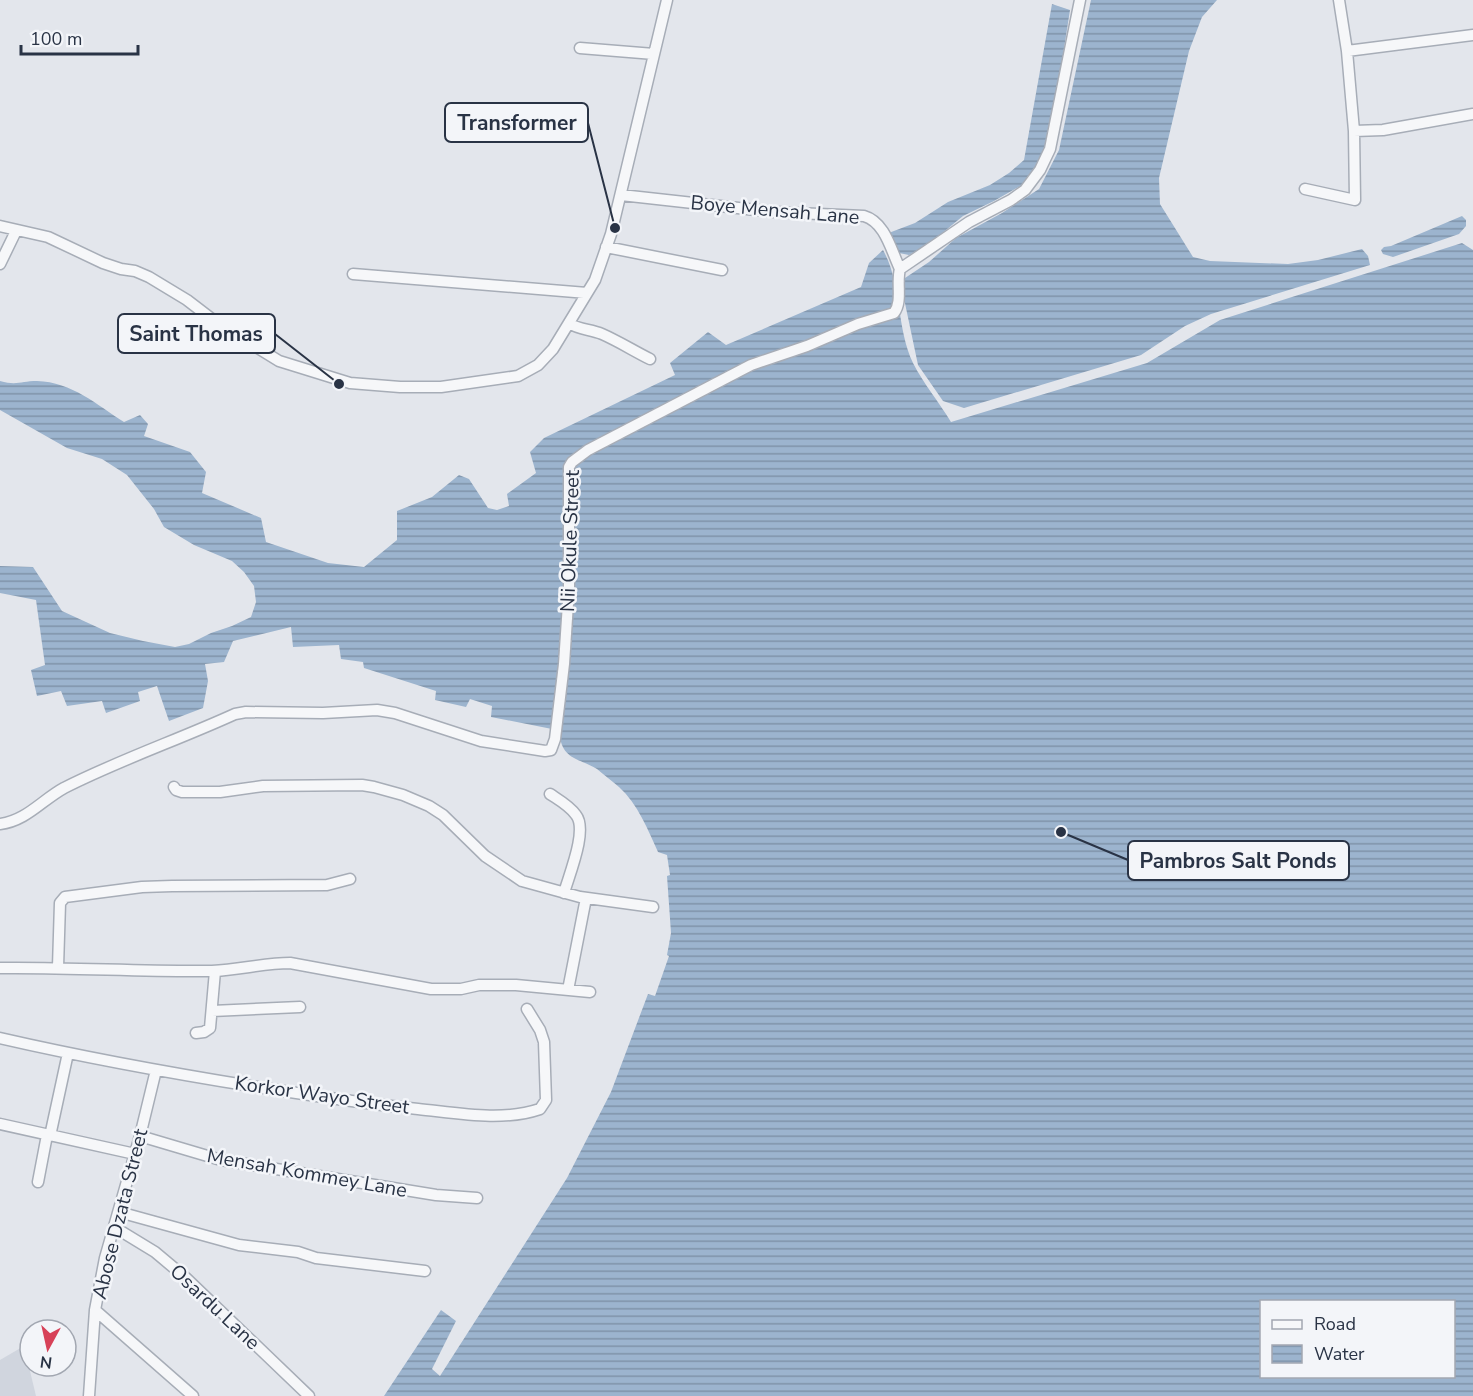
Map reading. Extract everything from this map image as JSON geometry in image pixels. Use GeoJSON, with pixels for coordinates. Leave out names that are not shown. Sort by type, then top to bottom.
{"type":"FeatureCollection","features":[{"type":"Feature","properties":{"kind":"street"},"geometry":{"type":"LineString","coordinates":[[0,226],[48,237],[103,263],[149,277],[279,361],[350,383],[400,387],[441,387],[518,376],[538,365],[554,349],[595,280],[621,195],[667,0]]}},
{"type":"Feature","properties":{"kind":"street"},"geometry":{"type":"LineString","coordinates":[[900,269],[969,222],[1018,195],[1025,190],[1040,170],[1050,149],[1080,0]]}},
{"type":"Feature","properties":{"kind":"street"},"geometry":{"type":"LineString","coordinates":[[1305,189],[1355,200],[1347,51],[1340,0]]}},
{"type":"Feature","properties":{"kind":"street"},"geometry":{"type":"LineString","coordinates":[[1347,51],[1473,36]]}},
{"type":"Feature","properties":{"kind":"street"},"geometry":{"type":"LineString","coordinates":[[580,48],[654,54]]}},
{"type":"Feature","properties":{"kind":"street"},"geometry":{"type":"LineString","coordinates":[[1353,131],[1383,130],[1473,114]]}},
{"type":"Feature","properties":{"kind":"street","name":"Boye Mensah Lane"},"geometry":{"type":"LineString","coordinates":[[621,195],[774,212],[864,216],[879,224],[900,269]]}},
{"type":"Feature","properties":{"kind":"street"},"geometry":{"type":"LineString","coordinates":[[0,264],[16,231]]}},
{"type":"Feature","properties":{"kind":"street"},"geometry":{"type":"LineString","coordinates":[[606,248],[722,270]]}},
{"type":"Feature","properties":{"kind":"street","name":"Nii Okule Street"},"geometry":{"type":"LineString","coordinates":[[0,824],[21,818],[47,798],[108,768],[235,714],[246,712],[322,713],[377,710],[395,713],[481,741],[551,750],[555,739],[564,664],[569,588],[569,467],[572,462],[588,450],[751,365],[807,346],[858,324],[894,313],[899,303],[897,278],[900,269]]}},
{"type":"Feature","properties":{"kind":"street"},"geometry":{"type":"LineString","coordinates":[[353,274],[587,293]]}},
{"type":"Feature","properties":{"kind":"street"},"geometry":{"type":"LineString","coordinates":[[569,323],[578,328],[604,335],[650,359]]}},
{"type":"Feature","properties":{"kind":"street"},"geometry":{"type":"LineString","coordinates":[[174,787],[182,792],[220,792],[254,787],[362,785],[403,795],[443,815],[485,856],[522,881],[586,898],[653,907]]}},
{"type":"Feature","properties":{"kind":"street"},"geometry":{"type":"LineString","coordinates":[[550,794],[579,818],[579,839],[564,893]]}},
{"type":"Feature","properties":{"kind":"street"},"geometry":{"type":"LineString","coordinates":[[58,967],[60,903],[65,897],[142,887],[327,885],[350,879]]}},
{"type":"Feature","properties":{"kind":"street"},"geometry":{"type":"LineString","coordinates":[[568,990],[586,898]]}},
{"type":"Feature","properties":{"kind":"street"},"geometry":{"type":"LineString","coordinates":[[0,968],[58,967],[215,971],[272,963],[290,963],[431,988],[461,989],[479,985],[516,985],[590,992]]}},
{"type":"Feature","properties":{"kind":"street"},"geometry":{"type":"LineString","coordinates":[[196,1033],[210,1028],[215,971]]}},
{"type":"Feature","properties":{"kind":"street"},"geometry":{"type":"LineString","coordinates":[[212,1011],[300,1007]]}},
{"type":"Feature","properties":{"kind":"street","name":"Korkor Wayo Street"},"geometry":{"type":"LineString","coordinates":[[0,1038],[156,1070],[373,1105],[465,1114],[525,1114],[540,1109],[546,1100],[543,1042],[540,1030],[527,1009]]}},
{"type":"Feature","properties":{"kind":"street"},"geometry":{"type":"LineString","coordinates":[[38,1182],[68,1053]]}},
{"type":"Feature","properties":{"kind":"street","name":"Abose Dzata Street"},"geometry":{"type":"LineString","coordinates":[[89,1396],[95,1310],[105,1258],[140,1136],[156,1070]]}},
{"type":"Feature","properties":{"kind":"street"},"geometry":{"type":"LineString","coordinates":[[0,1124],[135,1154]]}},
{"type":"Feature","properties":{"kind":"street","name":"Mensah Kommey Lane"},"geometry":{"type":"LineString","coordinates":[[140,1136],[221,1160],[436,1195],[477,1198]]}},
{"type":"Feature","properties":{"kind":"street"},"geometry":{"type":"LineString","coordinates":[[119,1212],[239,1245],[298,1252],[316,1258],[425,1271]]}},
{"type":"Feature","properties":{"kind":"street","name":"Osardu Lane"},"geometry":{"type":"LineString","coordinates":[[114,1227],[155,1252],[186,1278],[309,1396]]}},
{"type":"Feature","properties":{"kind":"street"},"geometry":{"type":"LineString","coordinates":[[95,1310],[193,1396]]}},
{"type":"Feature","properties":{"kind":"shaded area"},"geometry":{"type":"Polygon","coordinates":[[[18,1350],[18,1378],[32,1378],[36,1396],[0,1396],[0,1360],[18,1350]]]}},
{"type":"Feature","properties":{"kind":"water"},"geometry":{"type":"Polygon","coordinates":[[[1091,0],[1217,0],[1202,17],[1189,51],[1159,178],[1160,204],[1193,257],[1210,261],[1288,264],[1318,260],[1362,249],[1368,256],[1370,265],[1211,314],[1185,326],[1141,355],[964,408],[943,401],[918,365],[902,289],[905,278],[929,262],[956,238],[1002,213],[1039,189],[1059,150],[1091,0]]]}},
{"type":"Feature","properties":{"kind":"water"},"geometry":{"type":"Polygon","coordinates":[[[1052,4],[1070,10],[1050,139],[1029,181],[963,216],[929,244],[909,255],[894,252],[886,234],[915,223],[948,202],[990,185],[1024,160],[1052,4]]]}},
{"type":"Feature","properties":{"kind":"water"},"geometry":{"type":"Polygon","coordinates":[[[1462,216],[1466,220],[1466,226],[1459,234],[1393,257],[1383,254],[1381,250],[1384,247],[1462,216]]]}},
{"type":"Feature","properties":{"kind":"water"},"geometry":{"type":"Polygon","coordinates":[[[1462,243],[1473,250],[1473,1396],[384,1396],[441,1310],[456,1321],[432,1369],[440,1376],[567,1178],[611,1092],[648,994],[655,996],[669,956],[667,955],[671,933],[667,876],[670,875],[667,855],[658,852],[642,818],[626,794],[597,769],[567,753],[561,742],[551,741],[552,729],[491,717],[492,706],[470,699],[466,707],[435,700],[436,691],[364,668],[363,662],[341,659],[339,645],[293,647],[291,627],[233,641],[224,662],[205,664],[208,681],[203,708],[169,721],[157,686],[138,692],[140,701],[106,713],[102,701],[67,706],[61,691],[37,696],[31,670],[45,665],[36,600],[0,593],[0,566],[33,567],[62,611],[110,633],[175,647],[189,644],[251,617],[256,602],[254,586],[244,572],[232,561],[194,545],[164,527],[154,509],[127,475],[102,459],[67,448],[0,410],[0,381],[50,382],[73,390],[124,422],[140,415],[148,424],[144,436],[190,452],[206,472],[202,493],[261,518],[266,542],[328,563],[364,567],[397,540],[397,511],[432,497],[459,475],[469,479],[488,508],[497,510],[509,506],[507,494],[536,473],[530,452],[544,438],[675,375],[670,363],[708,332],[726,345],[861,287],[869,263],[883,250],[893,277],[904,335],[913,363],[951,422],[1147,363],[1220,320],[1462,243]]]}},
{"type":"Feature","properties":{"kind":"place","name":"Transformer"},"geometry":{"type":"Point","coordinates":[615,228]}},
{"type":"Feature","properties":{"kind":"place","name":"Saint Thomas"},"geometry":{"type":"Point","coordinates":[339,384]}},
{"type":"Feature","properties":{"kind":"place","name":"Pambros Salt Ponds"},"geometry":{"type":"Point","coordinates":[1061,832]}}]}
